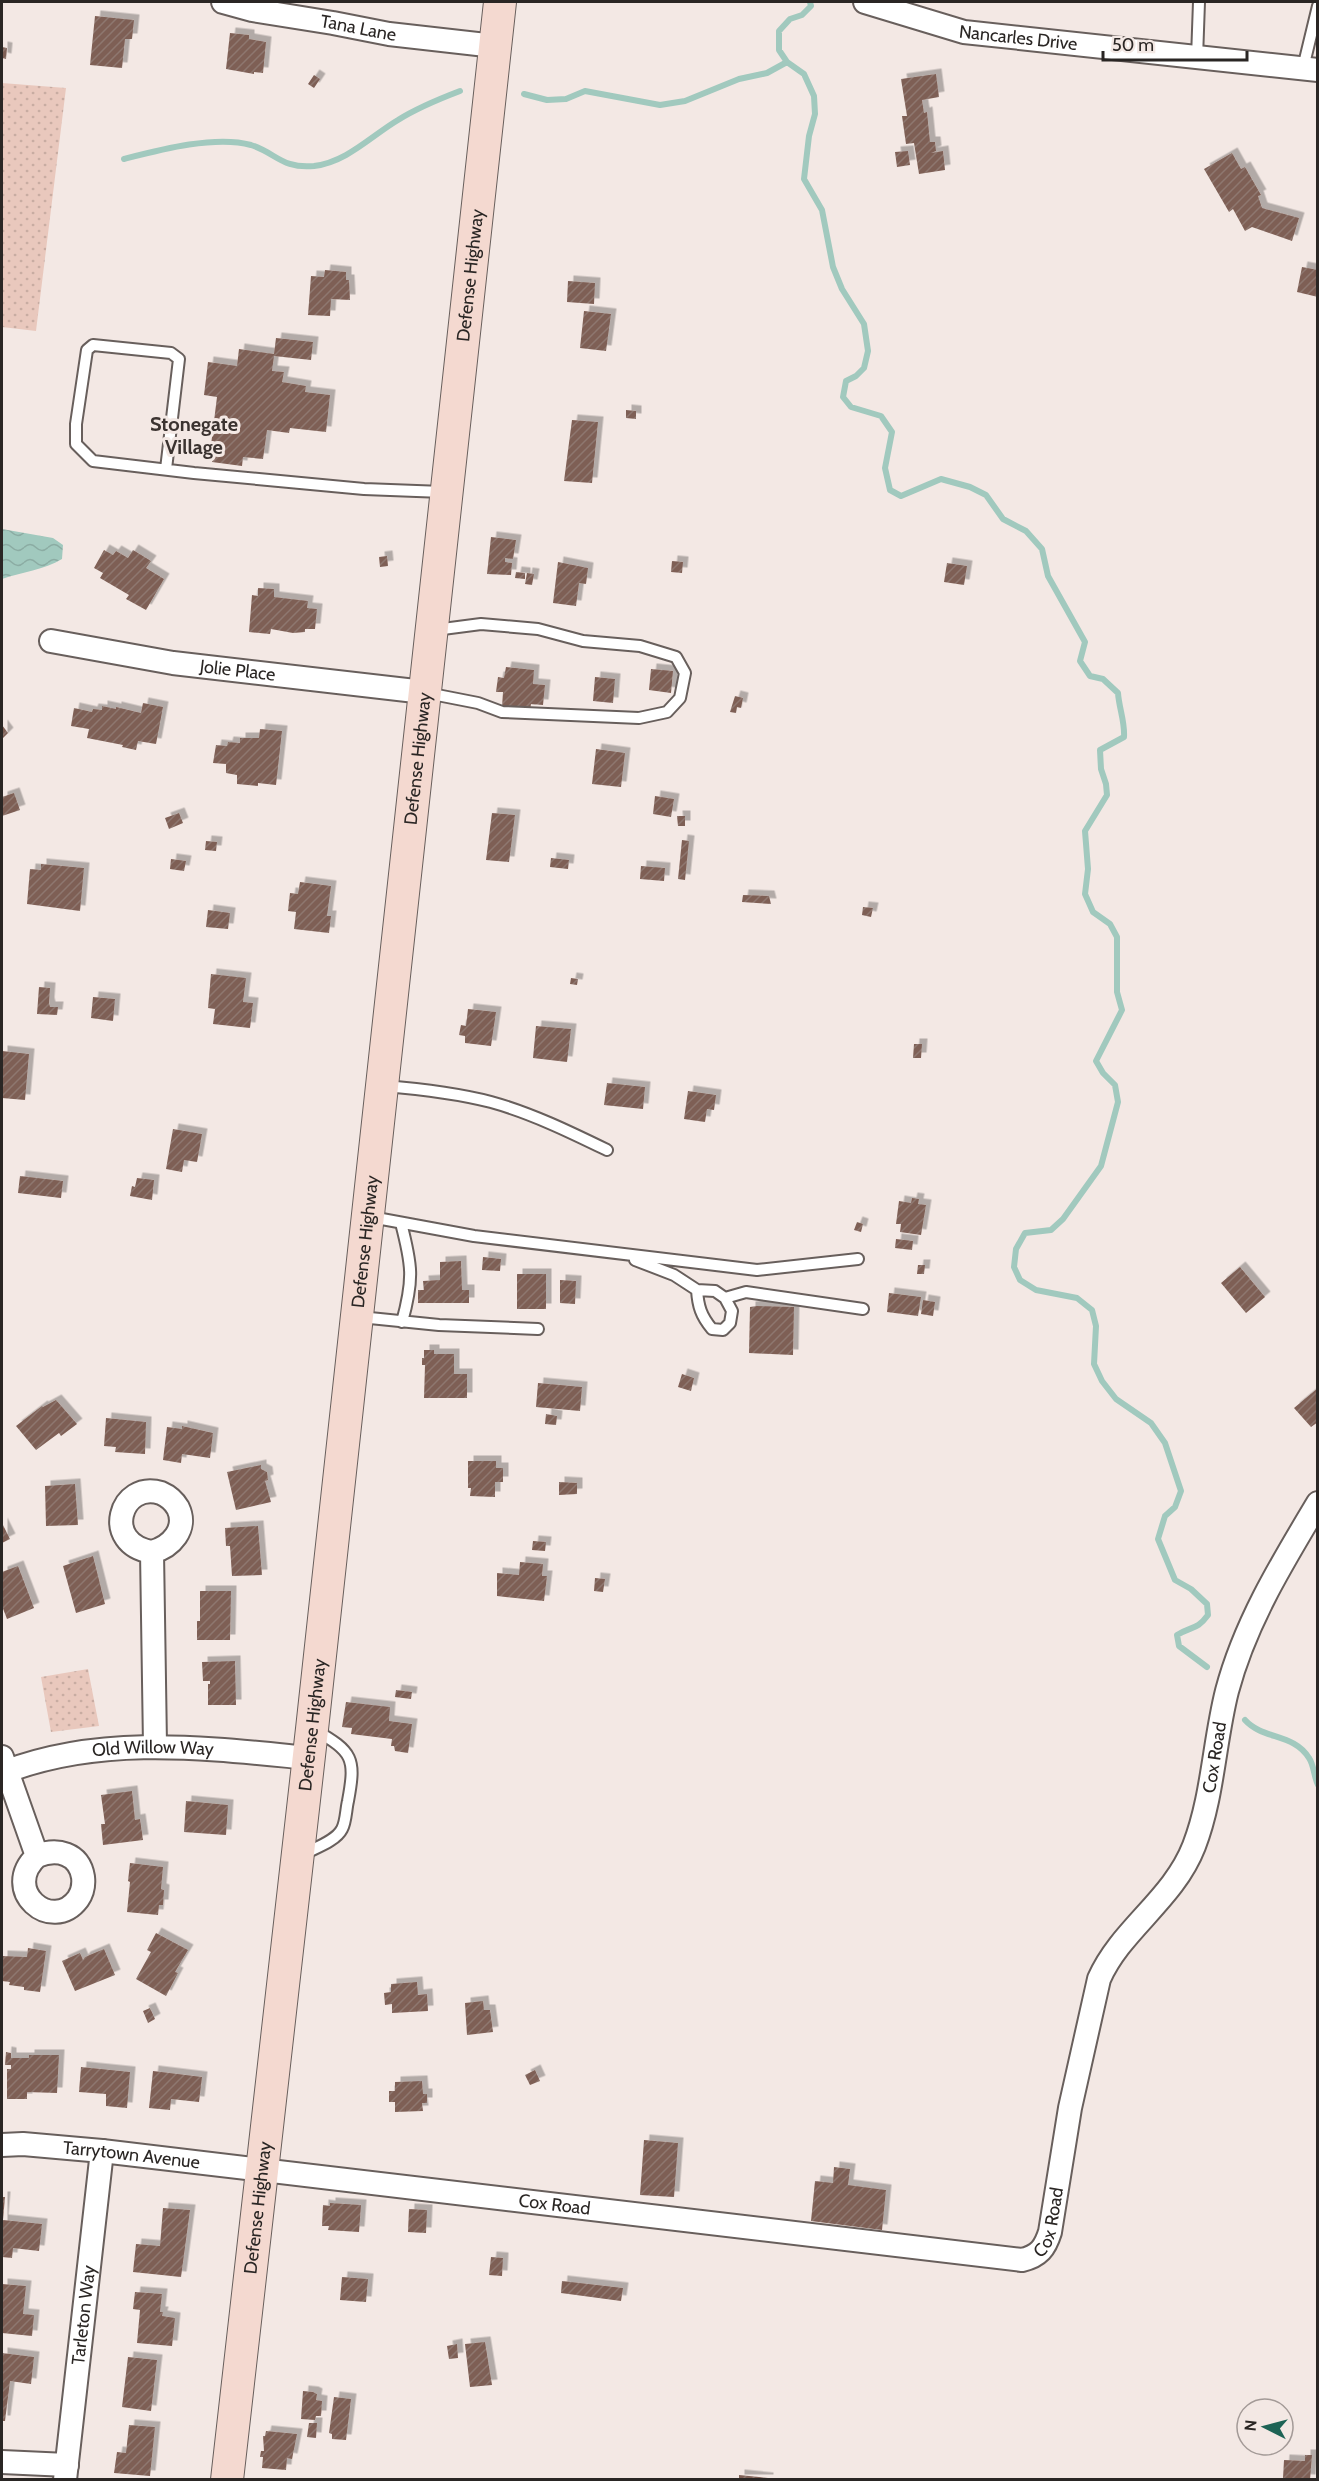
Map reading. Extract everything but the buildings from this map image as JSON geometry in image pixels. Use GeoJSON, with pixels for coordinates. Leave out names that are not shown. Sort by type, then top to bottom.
{"type":"FeatureCollection","features":[{"type":"Feature","properties":{"kind":"main road","name":"Defense Highway"},"geometry":{"type":"LineString","coordinates":[[227,2480],[311,1743],[500,2]]}},
{"type":"Feature","properties":{"kind":"street","name":"Tana Lane"},"geometry":{"type":"LineString","coordinates":[[223,2],[252,10],[333,22],[389,34],[495,46]]}},
{"type":"Feature","properties":{"kind":"street","name":"Nancarles Drive"},"geometry":{"type":"LineString","coordinates":[[865,2],[964,32],[1310,69]]}},
{"type":"Feature","properties":{"kind":"street","name":"Jolie Place"},"geometry":{"type":"LineString","coordinates":[[51,641],[173,663],[424,692]]}},
{"type":"Feature","properties":{"kind":"street","name":"Cox Road"},"geometry":{"type":"LineString","coordinates":[[263,2171],[1014,2259],[1033,2257],[1046,2244],[1050,2232],[1070,2108],[1099,1979],[1117,1950],[1169,1891],[1193,1847],[1202,1822],[1222,1710],[1238,1658],[1272,1581],[1317,1503]]}},
{"type":"Feature","properties":{"kind":"street"},"geometry":{"type":"LineString","coordinates":[[152,1552],[156,1745]]}},
{"type":"Feature","properties":{"kind":"street","name":"Old Willow Way"},"geometry":{"type":"LineString","coordinates":[[3,1766],[107,1748],[311,1743]]}},
{"type":"Feature","properties":{"kind":"street"},"geometry":{"type":"LineString","coordinates":[[3,1766],[37,1856]]}},
{"type":"Feature","properties":{"kind":"street","name":"Tarrytown Avenue"},"geometry":{"type":"LineString","coordinates":[[2,2145],[23,2144],[102,2151],[263,2171]]}},
{"type":"Feature","properties":{"kind":"street","name":"Tarleton Way"},"geometry":{"type":"LineString","coordinates":[[66,2472],[102,2151]]}},
{"type":"Feature","properties":{"kind":"street"},"geometry":{"type":"LineString","coordinates":[[2,2462],[66,2472]]}},
{"type":"Feature","properties":{"kind":"lane"},"geometry":{"type":"LineString","coordinates":[[1197,58],[1199,2]]}},
{"type":"Feature","properties":{"kind":"lane"},"geometry":{"type":"LineString","coordinates":[[1310,69],[1317,3]]}},
{"type":"Feature","properties":{"kind":"lane"},"geometry":{"type":"LineString","coordinates":[[166,469],[179,359],[171,353],[93,345],[87,350],[76,424],[76,444],[93,461],[166,469],[364,489],[446,492]]}},
{"type":"Feature","properties":{"kind":"lane"},"geometry":{"type":"LineString","coordinates":[[424,692],[478,703],[502,712],[639,718],[666,712],[680,698],[685,673],[676,657],[640,646],[583,641],[538,629],[481,624],[431,631]]}},
{"type":"Feature","properties":{"kind":"lane"},"geometry":{"type":"LineString","coordinates":[[382,1086],[458,1094],[493,1102],[553,1125],[607,1150]]}},
{"type":"Feature","properties":{"kind":"lane"},"geometry":{"type":"LineString","coordinates":[[368,1217],[474,1236],[757,1270],[858,1259]]}},
{"type":"Feature","properties":{"kind":"lane"},"geometry":{"type":"LineString","coordinates":[[401,1223],[411,1260],[411,1283],[402,1322]]}},
{"type":"Feature","properties":{"kind":"lane"},"geometry":{"type":"LineString","coordinates":[[621,1255],[674,1275],[697,1290],[715,1291],[725,1298],[732,1311],[730,1323],[723,1330],[711,1329],[702,1318],[698,1306],[697,1290]]}},
{"type":"Feature","properties":{"kind":"lane"},"geometry":{"type":"LineString","coordinates":[[725,1298],[746,1292],[863,1309]]}},
{"type":"Feature","properties":{"kind":"lane"},"geometry":{"type":"LineString","coordinates":[[357,1317],[402,1322],[538,1329]]}},
{"type":"Feature","properties":{"kind":"lane"},"geometry":{"type":"LineString","coordinates":[[298,1857],[326,1843],[342,1829],[354,1773],[347,1754],[334,1741],[311,1743]]}},
{"type":"Feature","properties":{"kind":"shaded area"},"geometry":{"type":"Polygon","coordinates":[[[2,83],[66,88],[36,331],[2,327],[2,83]]]}},
{"type":"Feature","properties":{"kind":"shaded area"},"geometry":{"type":"Polygon","coordinates":[[[88,1669],[99,1726],[51,1732],[41,1677],[88,1669]]]}},
{"type":"Feature","properties":{"kind":"water"},"geometry":{"type":"Polygon","coordinates":[[[2,529],[53,538],[63,545],[62,559],[2,579],[2,529]]]}},
{"type":"Feature","properties":{"kind":"waterway"},"geometry":{"type":"LineString","coordinates":[[810,2],[811,6],[802,15],[790,19],[779,31],[779,50],[787,62],[804,74],[814,96],[815,114],[809,136],[804,179],[822,210],[833,267],[842,289],[864,324],[868,351],[864,368],[856,376],[846,381],[843,397],[851,407],[881,416],[892,432],[885,468],[890,490],[901,496],[941,479],[970,487],[986,495],[1003,519],[1026,531],[1042,549],[1048,576],[1085,642],[1080,661],[1090,676],[1103,679],[1118,693],[1124,737],[1100,750],[1101,769],[1107,795],[1085,831],[1088,869],[1085,894],[1093,912],[1110,924],[1117,937],[1117,992],[1122,1010],[1096,1061],[1103,1073],[1115,1085],[1118,1102],[1101,1166],[1063,1219],[1051,1230],[1025,1233],[1016,1249],[1014,1267],[1020,1280],[1036,1290],[1077,1298],[1092,1310],[1096,1326],[1094,1364],[1102,1381],[1116,1399],[1151,1423],[1165,1443],[1181,1491],[1175,1507],[1165,1516],[1158,1539],[1175,1580],[1191,1589],[1207,1604],[1208,1615],[1204,1620],[1197,1626],[1177,1635],[1179,1646],[1207,1667]]}},
{"type":"Feature","properties":{"kind":"waterway"},"geometry":{"type":"LineString","coordinates":[[524,94],[547,100],[566,99],[585,91],[660,105],[685,101],[739,79],[767,73],[787,62]]}},
{"type":"Feature","properties":{"kind":"waterway"},"geometry":{"type":"LineString","coordinates":[[124,159],[187,145],[237,142],[260,148],[294,165],[326,164],[358,148],[405,116],[460,91]]}},
{"type":"Feature","properties":{"kind":"waterway"},"geometry":{"type":"LineString","coordinates":[[1245,1720],[1260,1731],[1287,1740],[1303,1750],[1311,1761],[1318,1785]]}},
{"type":"Feature","properties":{"kind":"district","name":"Stonegate Village"},"geometry":{"type":"Point","coordinates":[194,436]}}]}
